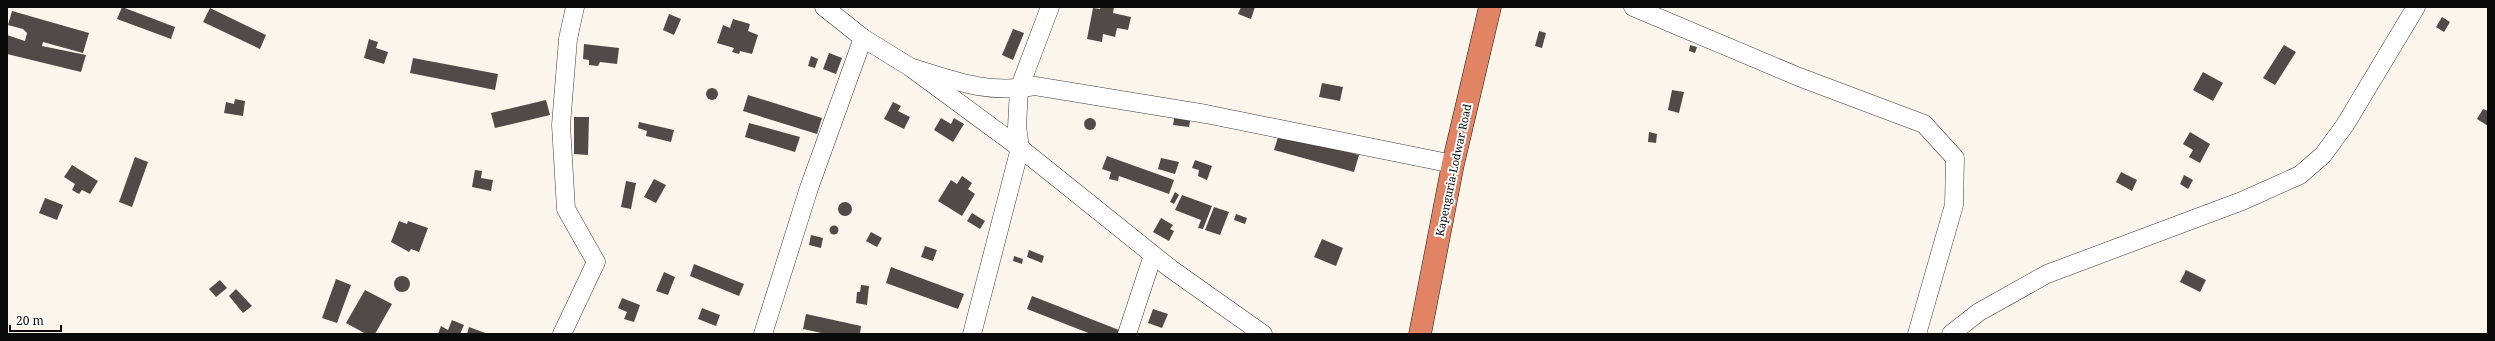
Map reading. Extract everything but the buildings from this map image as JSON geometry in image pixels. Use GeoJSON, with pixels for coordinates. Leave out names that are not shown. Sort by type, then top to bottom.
{"type":"FeatureCollection","features":[{"type":"Feature","properties":{"kind":"highway","name":"Kapenguria-Lodwar Road"},"geometry":{"type":"LineString","coordinates":[[1420,334],[1453,164],[1490,7]]}},
{"type":"Feature","properties":{"kind":"street"},"geometry":{"type":"LineString","coordinates":[[562,334],[596,262],[566,209],[561,125],[568,39],[575,7]]}},
{"type":"Feature","properties":{"kind":"street"},"geometry":{"type":"LineString","coordinates":[[824,7],[863,38],[910,67],[1020,148],[1153,255],[1230,313],[1263,334]]}},
{"type":"Feature","properties":{"kind":"street"},"geometry":{"type":"LineString","coordinates":[[972,334],[1020,148],[1017,127],[1019,89],[1050,7]]}},
{"type":"Feature","properties":{"kind":"street"},"geometry":{"type":"LineString","coordinates":[[1634,7],[1799,77],[1924,124],[1955,158],[1954,205],[1917,334]]}},
{"type":"Feature","properties":{"kind":"street"},"geometry":{"type":"LineString","coordinates":[[1951,334],[1979,312],[2047,274],[2242,201],[2300,174],[2323,155],[2345,125],[2416,7]]}},
{"type":"Feature","properties":{"kind":"street"},"geometry":{"type":"LineString","coordinates":[[763,334],[809,188],[863,38]]}},
{"type":"Feature","properties":{"kind":"street"},"geometry":{"type":"LineString","coordinates":[[910,67],[974,86],[1019,89],[1035,86],[1206,114],[1453,164]]}},
{"type":"Feature","properties":{"kind":"street"},"geometry":{"type":"LineString","coordinates":[[1127,334],[1153,255]]}}]}
